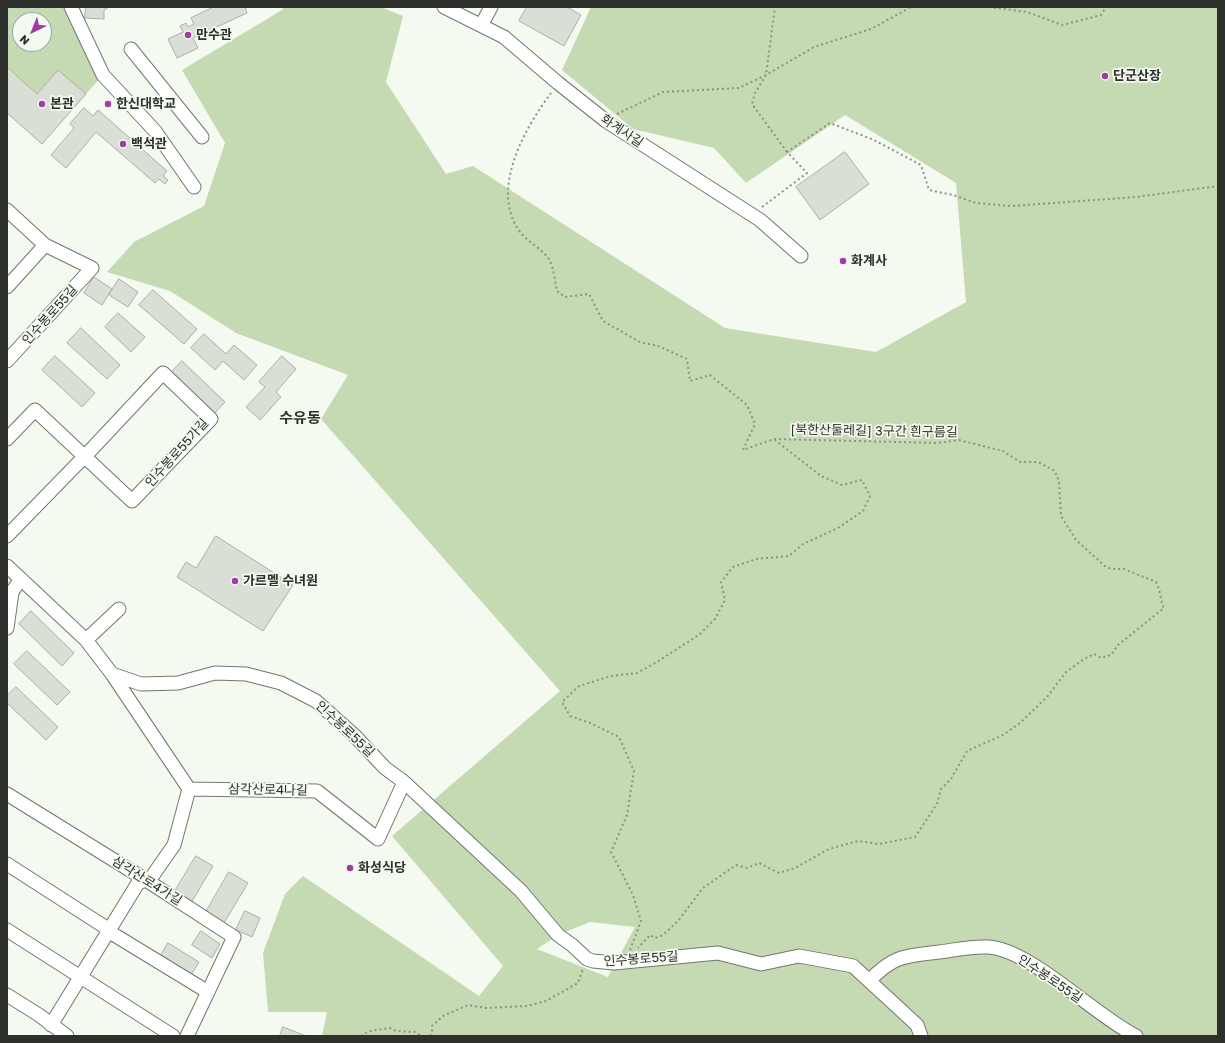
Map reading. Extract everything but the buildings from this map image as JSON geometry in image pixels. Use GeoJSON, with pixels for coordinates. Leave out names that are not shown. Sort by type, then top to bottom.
{"type":"FeatureCollection","features":[{"type":"Feature","properties":{"kind":"street"},"geometry":{"type":"LineString","coordinates":[[70,7],[104,75],[155,131],[194,187]]}},
{"type":"Feature","properties":{"kind":"street","name":"화계사길"},"geometry":{"type":"LineString","coordinates":[[444,7],[482,24],[504,37],[606,121],[752,215],[801,256]]}},
{"type":"Feature","properties":{"kind":"street"},"geometry":{"type":"LineString","coordinates":[[482,24],[491,7]]}},
{"type":"Feature","properties":{"kind":"street"},"geometry":{"type":"LineString","coordinates":[[131,49],[202,136]]}},
{"type":"Feature","properties":{"kind":"street"},"geometry":{"type":"LineString","coordinates":[[7,211],[45,245],[7,287]]}},
{"type":"Feature","properties":{"kind":"street","name":"인수봉로55길"},"geometry":{"type":"LineString","coordinates":[[7,362],[92,268],[45,245]]}},
{"type":"Feature","properties":{"kind":"street","name":"인수봉로55가길"},"geometry":{"type":"LineString","coordinates":[[7,439],[35,410],[85,456],[132,501],[211,419],[163,373],[85,456],[7,536]]}},
{"type":"Feature","properties":{"kind":"street"},"geometry":{"type":"LineString","coordinates":[[7,566],[20,580],[86,640],[112,674],[189,789],[174,845],[151,878],[138,883],[51,1025]]}},
{"type":"Feature","properties":{"kind":"street"},"geometry":{"type":"LineString","coordinates":[[7,628],[12,592],[20,580]]}},
{"type":"Feature","properties":{"kind":"street"},"geometry":{"type":"LineString","coordinates":[[86,640],[119,609]]}},
{"type":"Feature","properties":{"kind":"street","name":"인수봉로55길"},"geometry":{"type":"LineString","coordinates":[[112,674],[141,684],[178,683],[215,672],[246,674],[282,683],[316,701],[354,735],[385,768],[404,782],[521,892],[558,935],[572,945],[587,959],[593,962],[614,963],[718,953],[761,964],[799,956],[853,966],[917,1025],[920,1036]]}},
{"type":"Feature","properties":{"kind":"street","name":"삼각산로4나길"},"geometry":{"type":"LineString","coordinates":[[189,789],[318,791],[378,839],[404,782]]}},
{"type":"Feature","properties":{"kind":"street","name":"삼각산로4가길"},"geometry":{"type":"LineString","coordinates":[[7,794],[146,880],[234,937],[187,1036]]}},
{"type":"Feature","properties":{"kind":"street"},"geometry":{"type":"LineString","coordinates":[[7,864],[105,927],[108,931],[208,992]]}},
{"type":"Feature","properties":{"kind":"street"},"geometry":{"type":"LineString","coordinates":[[7,930],[173,1036]]}},
{"type":"Feature","properties":{"kind":"street","name":"인수봉로55길"},"geometry":{"type":"LineString","coordinates":[[869,981],[882,968],[893,960],[913,955],[988,947],[1002,949],[1027,960],[1098,1013],[1136,1036]]}},
{"type":"Feature","properties":{"kind":"street"},"geometry":{"type":"LineString","coordinates":[[7,995],[39,1015],[67,1036]]}},
{"type":"Feature","properties":{"kind":"path"},"geometry":{"type":"LineString","coordinates":[[752,215],[807,173],[787,152],[752,104],[755,93],[766,75],[775,7]]}},
{"type":"Feature","properties":{"kind":"path"},"geometry":{"type":"LineString","coordinates":[[615,115],[663,92],[739,88],[766,75],[814,47],[871,29],[911,7]]}},
{"type":"Feature","properties":{"kind":"path"},"geometry":{"type":"LineString","coordinates":[[989,7],[1027,12],[1062,25],[1101,15],[1106,7]]}},
{"type":"Feature","properties":{"kind":"path","name":"[북한산둘레길] 3구간 흰구름길"},"geometry":{"type":"LineString","coordinates":[[558,83],[535,114],[510,169],[509,212],[520,232],[550,261],[557,291],[565,296],[589,294],[603,321],[640,342],[658,346],[687,359],[690,380],[710,375],[747,405],[755,424],[743,450],[774,439],[938,443],[959,440],[1003,451],[1020,462],[1038,462],[1055,471],[1059,481],[1061,516],[1076,540],[1105,566],[1112,569],[1124,569],[1156,582],[1162,593],[1161,602],[1164,608],[1118,645],[1111,655],[1101,658],[1094,654],[1066,672],[1047,697],[1020,723],[1003,735],[967,751],[950,779],[941,789],[937,804],[915,837],[880,844],[858,841],[829,849],[795,868],[779,873],[759,863],[747,868],[736,865],[704,888],[678,921],[663,935],[655,938],[650,935],[637,949],[629,951],[641,921],[633,895],[611,852],[627,815],[634,771],[619,737],[590,723],[570,716],[562,702],[579,686],[611,676],[638,673],[700,634],[715,619],[725,600],[721,582],[733,567],[756,559],[789,556],[803,544],[838,528],[863,511],[870,496],[862,480],[842,485],[821,476],[774,439]]}},
{"type":"Feature","properties":{"kind":"path"},"geometry":{"type":"LineString","coordinates":[[787,152],[830,123],[874,140],[921,165],[929,190],[983,204],[1012,206],[1072,203],[1218,186]]}},
{"type":"Feature","properties":{"kind":"path"},"geometry":{"type":"LineString","coordinates":[[430,1036],[432,1026],[443,1016],[468,1005],[486,1008],[516,1007],[527,1006],[546,1000],[578,984],[583,969],[593,962]]}},
{"type":"Feature","properties":{"kind":"path"},"geometry":{"type":"LineString","coordinates":[[362,1036],[369,1031],[390,1028],[396,1032],[415,1032],[422,1036]]}},
{"type":"Feature","properties":{"kind":"green space"},"geometry":{"type":"Polygon","coordinates":[[[7,7],[71,7],[103,75],[86,94],[58,70],[37,94],[7,67],[7,7]]]}},
{"type":"Feature","properties":{"kind":"green space"},"geometry":{"type":"Polygon","coordinates":[[[284,7],[381,7],[403,16],[386,82],[446,174],[473,166],[725,328],[876,352],[966,302],[956,183],[845,115],[746,183],[714,148],[633,129],[562,70],[591,7],[1218,7],[1218,1036],[322,1036],[327,1012],[268,1012],[263,953],[285,894],[303,876],[479,996],[503,966],[392,836],[560,691],[321,419],[348,375],[236,333],[170,291],[107,272],[134,242],[204,206],[225,143],[182,70],[282,10],[284,7]],[[590,922],[558,935],[537,949],[608,977],[635,927],[590,922]]]}},
{"type":"Feature","properties":{"kind":"place","name":"만수관"},"geometry":{"type":"Point","coordinates":[188,35]}},
{"type":"Feature","properties":{"kind":"place","name":"단군산장"},"geometry":{"type":"Point","coordinates":[1105,76]}},
{"type":"Feature","properties":{"kind":"place","name":"본관"},"geometry":{"type":"Point","coordinates":[42,104]}},
{"type":"Feature","properties":{"kind":"place","name":"한신대학교"},"geometry":{"type":"Point","coordinates":[108,104]}},
{"type":"Feature","properties":{"kind":"place","name":"백석관"},"geometry":{"type":"Point","coordinates":[123,144]}},
{"type":"Feature","properties":{"kind":"place","name":"화계사"},"geometry":{"type":"Point","coordinates":[843,261]}},
{"type":"Feature","properties":{"kind":"place","name":"가르멜 수녀원"},"geometry":{"type":"Point","coordinates":[235,581]}},
{"type":"Feature","properties":{"kind":"place","name":"화성식당"},"geometry":{"type":"Point","coordinates":[350,868]}},
{"type":"Feature","properties":{"kind":"district","name":"수유동"},"geometry":{"type":"Point","coordinates":[300,418]}}]}
